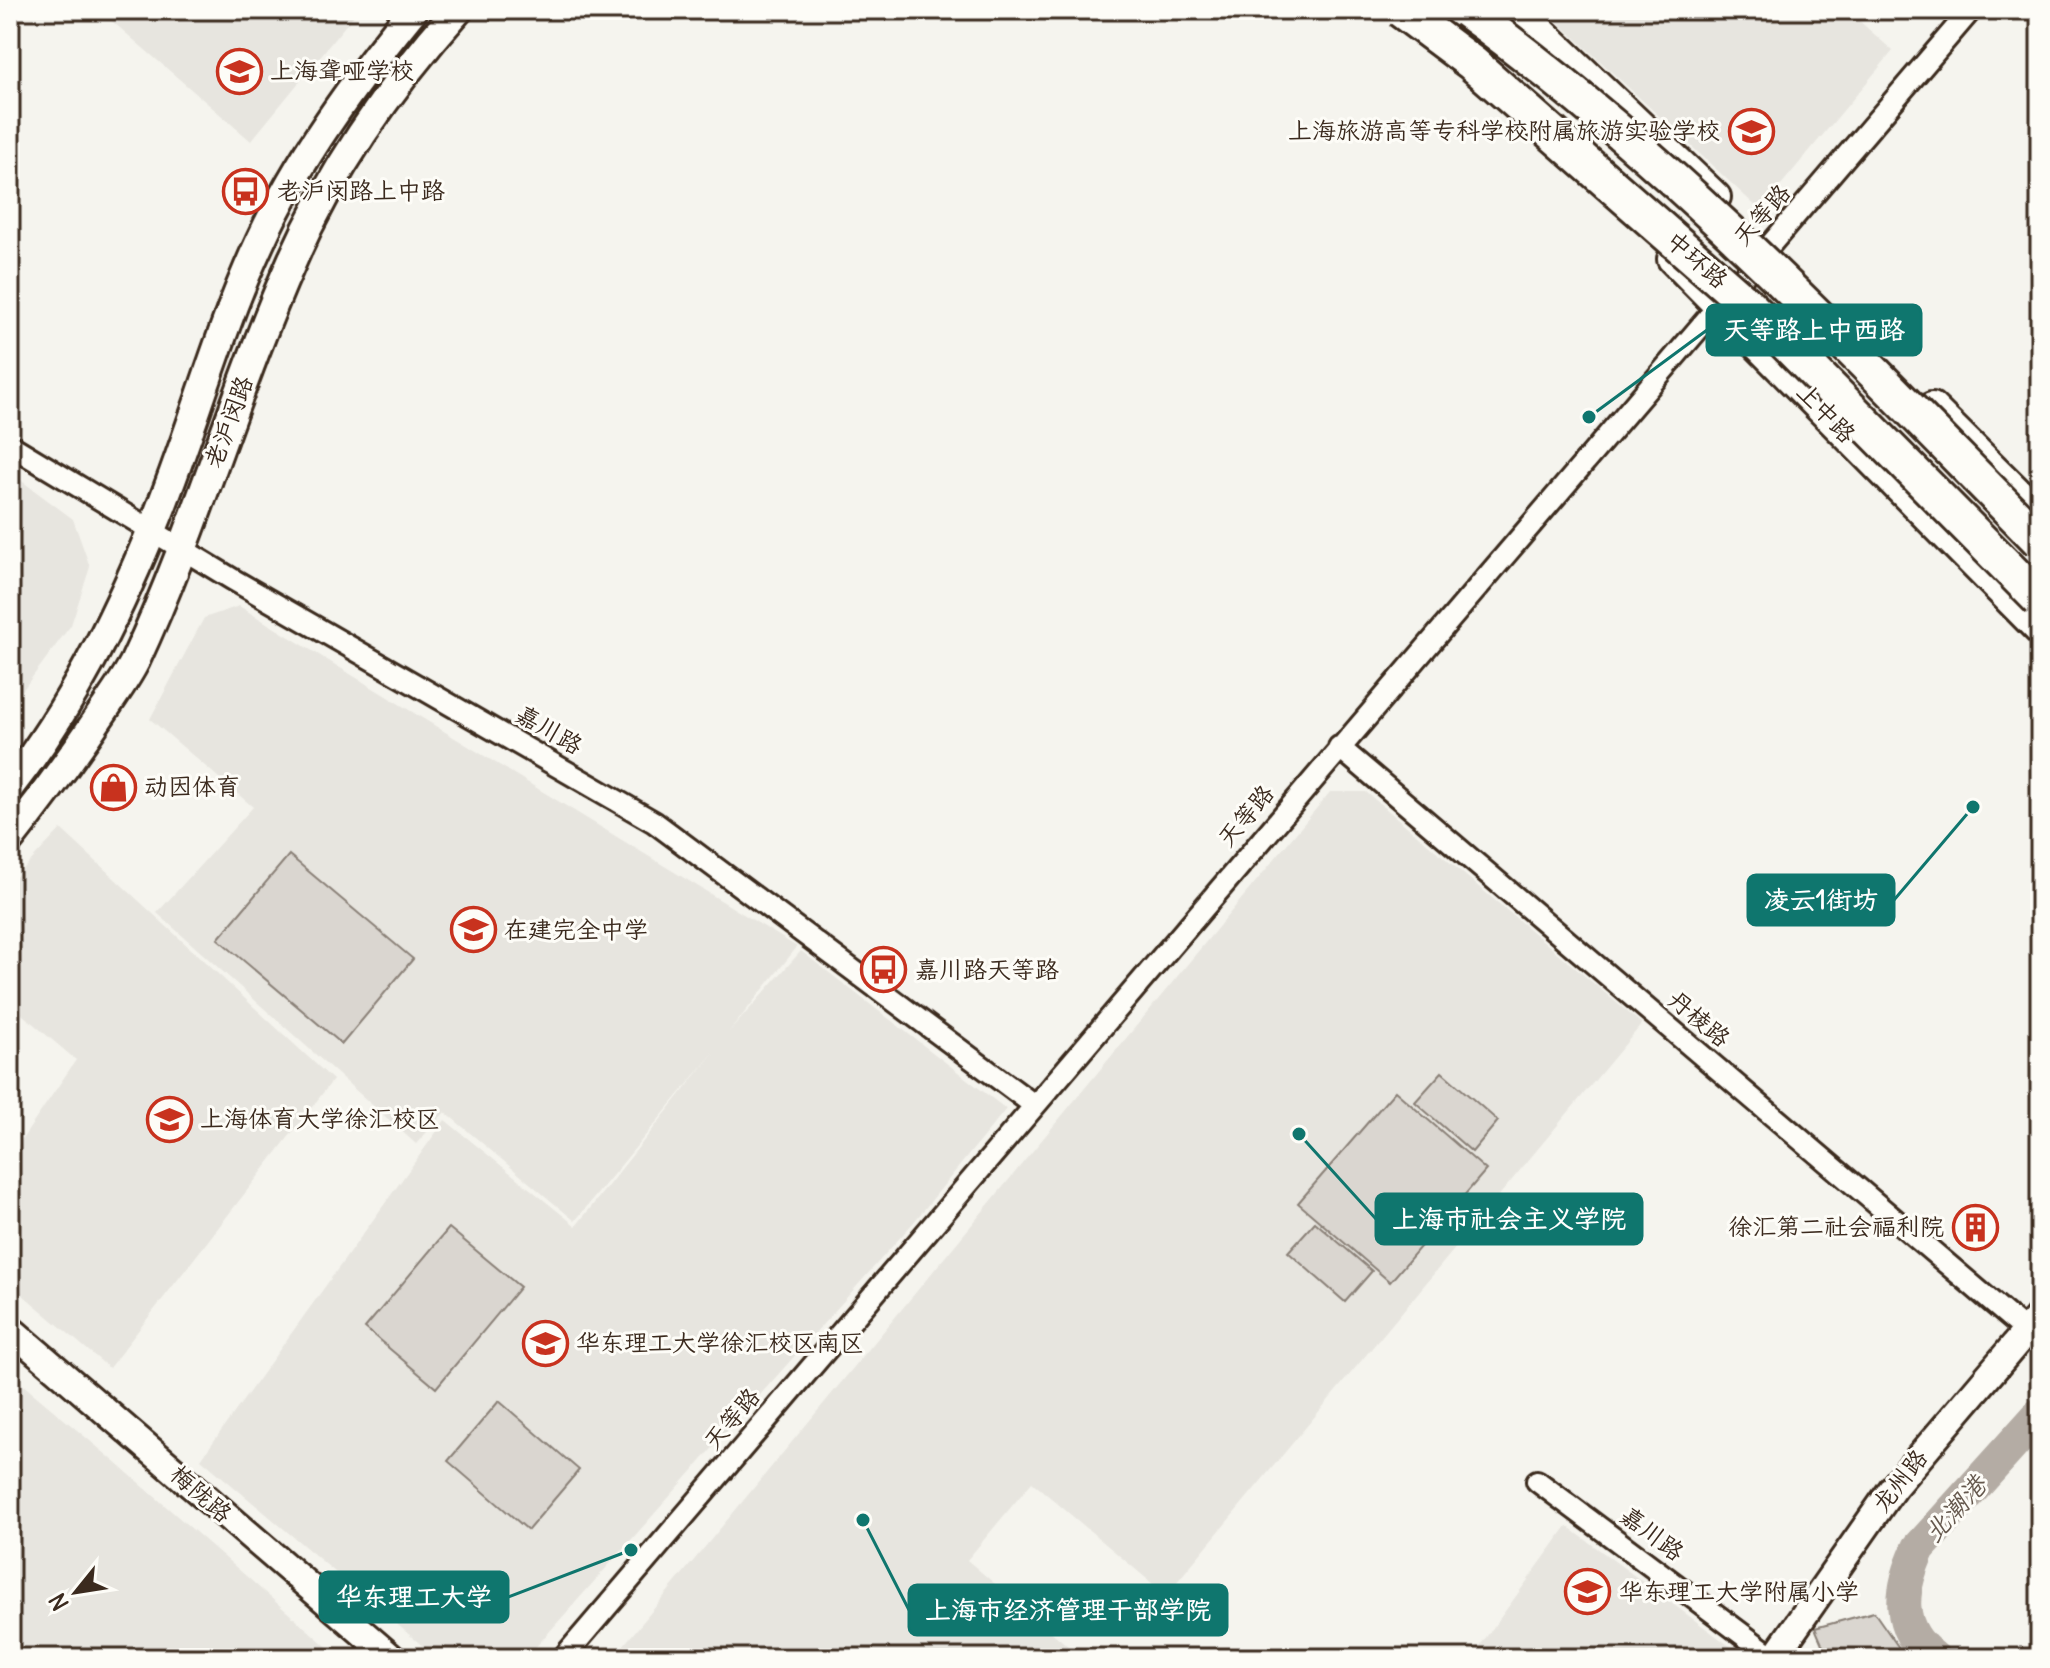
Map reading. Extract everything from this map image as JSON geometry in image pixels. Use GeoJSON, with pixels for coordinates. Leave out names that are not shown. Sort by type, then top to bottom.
{"type":"FeatureCollection","features":[{"type":"Feature","properties":{"kind":"highway","name":"中环路"},"geometry":{"type":"LineString","coordinates":[[1401,10],[1472,63],[1748,305],[2040,600]]}},
{"type":"Feature","properties":{"kind":"highway","name":"中环路"},"geometry":{"type":"LineString","coordinates":[[1466,10],[1624,137],[1786,284],[2040,541]]}},
{"type":"Feature","properties":{"kind":"main road","name":"老沪闵路"},"geometry":{"type":"LineString","coordinates":[[10,786],[42,745],[100,644],[152,531],[259,243],[280,203],[354,84],[413,10]]}},
{"type":"Feature","properties":{"kind":"main road","name":"老沪闵路"},"geometry":{"type":"LineString","coordinates":[[10,839],[68,764],[134,664],[183,549],[258,342],[333,180],[383,105],[458,10]]}},
{"type":"Feature","properties":{"kind":"main road","name":"上中路"},"geometry":{"type":"LineString","coordinates":[[1390,10],[1469,70],[1718,303],[2040,631]]}},
{"type":"Feature","properties":{"kind":"main road"},"geometry":{"type":"LineString","coordinates":[[1519,10],[1769,247],[2040,514]]}},
{"type":"Feature","properties":{"kind":"street","name":"天等路"},"geometry":{"type":"LineString","coordinates":[[563,1658],[1971,10]]}},
{"type":"Feature","properties":{"kind":"street","name":"嘉川路"},"geometry":{"type":"LineString","coordinates":[[10,445],[152,531],[654,822],[1034,1105]]}},
{"type":"Feature","properties":{"kind":"street","name":"丹棱路"},"geometry":{"type":"LineString","coordinates":[[1339,747],[2033,1323]]}},
{"type":"Feature","properties":{"kind":"street","name":"龙州路"},"geometry":{"type":"LineString","coordinates":[[1774,1658],[1893,1488],[2033,1323]]}},
{"type":"Feature","properties":{"kind":"street","name":"梅陇路"},"geometry":{"type":"LineString","coordinates":[[10,1329],[392,1658]]}},
{"type":"Feature","properties":{"kind":"street","name":"嘉川路"},"geometry":{"type":"LineString","coordinates":[[1537,1481],[1774,1658]]}},
{"type":"Feature","properties":{"kind":"shaded area","name":"上海聋哑学校"},"geometry":{"type":"Polygon","coordinates":[[[99,10],[358,10],[251,141],[99,10]]]}},
{"type":"Feature","properties":{"kind":"shaded area","name":"上海旅游高等专科学校附属旅游实验学校"},"geometry":{"type":"Polygon","coordinates":[[[1545,10],[1847,10],[1893,51],[1760,210],[1545,10]]]}},
{"type":"Feature","properties":{"kind":"shaded area"},"geometry":{"type":"Polygon","coordinates":[[[10,478],[19,479],[73,519],[90,567],[71,625],[10,707],[10,478]]]}},
{"type":"Feature","properties":{"kind":"shaded area"},"geometry":{"type":"Polygon","coordinates":[[[239,606],[797,947],[729,1032],[801,951],[1006,1109],[913,1223],[526,1658],[437,1658],[201,1459],[445,1120],[576,1226],[715,1051],[575,1221],[445,1112],[416,1144],[157,913],[253,807],[150,719],[204,618],[239,606]]]}},
{"type":"Feature","properties":{"kind":"shaded area"},"geometry":{"type":"Polygon","coordinates":[[[1330,792],[1366,792],[1642,1024],[1166,1595],[1032,1482],[967,1560],[1082,1658],[613,1658],[1330,792]]]}},
{"type":"Feature","properties":{"kind":"shaded area","name":"上海体育大学徐汇校区"},"geometry":{"type":"Polygon","coordinates":[[[61,829],[333,1080],[109,1368],[10,1284],[10,1157],[76,1060],[10,1004],[10,883],[61,829]]]}},
{"type":"Feature","properties":{"kind":"shaded area"},"geometry":{"type":"Polygon","coordinates":[[[289,855],[413,959],[342,1044],[218,939],[289,855]]]}},
{"type":"Feature","properties":{"kind":"shaded area"},"geometry":{"type":"Polygon","coordinates":[[[1442,1072],[1498,1121],[1472,1152],[1415,1102],[1442,1072]]]}},
{"type":"Feature","properties":{"kind":"shaded area"},"geometry":{"type":"Polygon","coordinates":[[[1395,1091],[1486,1170],[1390,1282],[1298,1203],[1395,1091]]]}},
{"type":"Feature","properties":{"kind":"shaded area"},"geometry":{"type":"Polygon","coordinates":[[[1315,1222],[1372,1271],[1345,1302],[1288,1252],[1315,1222]]]}},
{"type":"Feature","properties":{"kind":"shaded area"},"geometry":{"type":"Polygon","coordinates":[[[449,1228],[520,1287],[436,1388],[365,1328],[449,1228]]]}},
{"type":"Feature","properties":{"kind":"shaded area"},"geometry":{"type":"Polygon","coordinates":[[[10,1374],[114,1461],[340,1658],[10,1658],[10,1374]]]}},
{"type":"Feature","properties":{"kind":"shaded area"},"geometry":{"type":"Polygon","coordinates":[[[499,1401],[579,1470],[528,1530],[448,1461],[499,1401]]]}},
{"type":"Feature","properties":{"kind":"shaded area","name":"华东理工大学附属小学"},"geometry":{"type":"Polygon","coordinates":[[[1567,1526],[1746,1658],[1471,1658],[1567,1526]]]}},
{"type":"Feature","properties":{"kind":"shaded area"},"geometry":{"type":"Polygon","coordinates":[[[1874,1612],[1906,1658],[1828,1658],[1815,1628],[1874,1612]]]}},
{"type":"Feature","properties":{"kind":"waterway","name":"北潮港"},"geometry":{"type":"LineString","coordinates":[[1934,1658],[1912,1634],[1904,1607],[1908,1578],[1919,1548],[2040,1414]]}},
{"type":"Feature","properties":{"kind":"place","name":"上海聋哑学校"},"geometry":{"type":"Point","coordinates":[239,71]}},
{"type":"Feature","properties":{"kind":"place","name":"上海旅游高等专科学校附属旅游实验学校"},"geometry":{"type":"Point","coordinates":[1751,131]}},
{"type":"Feature","properties":{"kind":"place","name":"老沪闵路上中路"},"geometry":{"type":"Point","coordinates":[246,191]}},
{"type":"Feature","properties":{"kind":"place","name":"天等路上中西路"},"geometry":{"type":"Point","coordinates":[1589,417]}},
{"type":"Feature","properties":{"kind":"place","name":"动因体育"},"geometry":{"type":"Point","coordinates":[113,787]}},
{"type":"Feature","properties":{"kind":"place","name":"凌云1街坊"},"geometry":{"type":"Point","coordinates":[1973,807]}},
{"type":"Feature","properties":{"kind":"place","name":"在建完全中学"},"geometry":{"type":"Point","coordinates":[473,930]}},
{"type":"Feature","properties":{"kind":"place","name":"嘉川路天等路"},"geometry":{"type":"Point","coordinates":[884,970]}},
{"type":"Feature","properties":{"kind":"place","name":"上海体育大学徐汇校区"},"geometry":{"type":"Point","coordinates":[169,1119]}},
{"type":"Feature","properties":{"kind":"place","name":"上海市社会主义学院"},"geometry":{"type":"Point","coordinates":[1299,1134]}},
{"type":"Feature","properties":{"kind":"place","name":"徐汇第二社会福利院"},"geometry":{"type":"Point","coordinates":[1975,1227]}},
{"type":"Feature","properties":{"kind":"place","name":"华东理工大学徐汇校区南区"},"geometry":{"type":"Point","coordinates":[545,1343]}},
{"type":"Feature","properties":{"kind":"place","name":"上海市经济管理干部学院"},"geometry":{"type":"Point","coordinates":[863,1520]}},
{"type":"Feature","properties":{"kind":"place","name":"华东理工大学"},"geometry":{"type":"Point","coordinates":[631,1550]}},
{"type":"Feature","properties":{"kind":"place","name":"华东理工大学附属小学"},"geometry":{"type":"Point","coordinates":[1588,1592]}}]}
